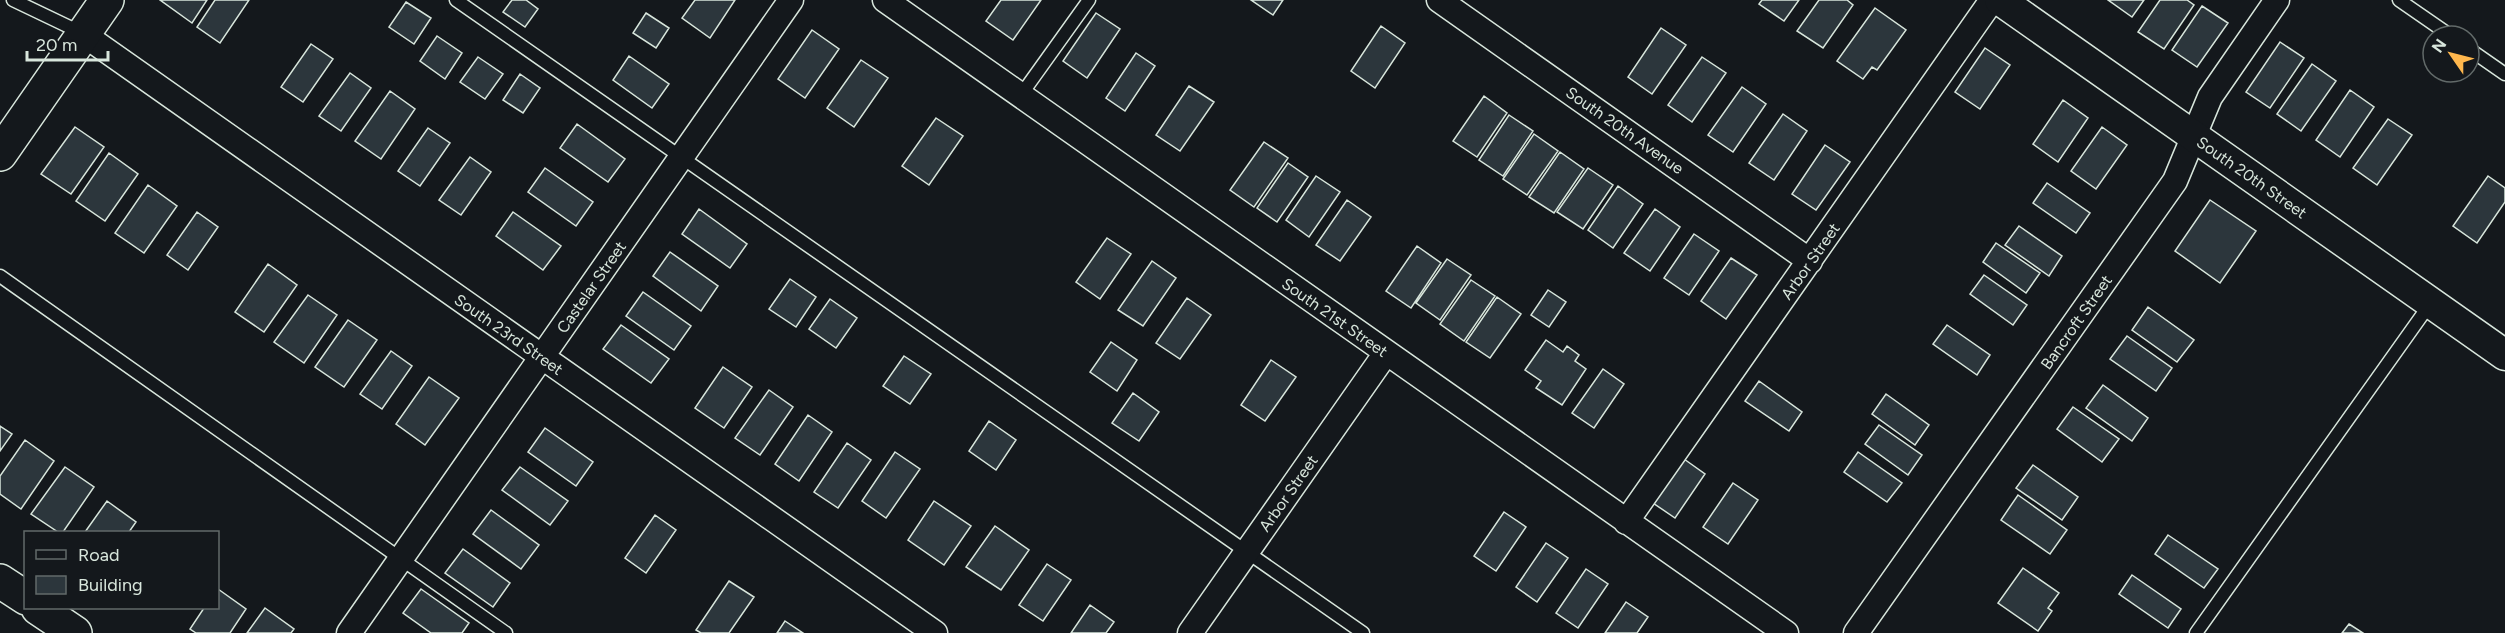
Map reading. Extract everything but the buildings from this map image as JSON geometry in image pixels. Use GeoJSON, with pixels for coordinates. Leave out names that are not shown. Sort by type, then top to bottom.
{"type":"FeatureCollection","features":[{"type":"Feature","properties":{"kind":"main road"},"geometry":{"type":"LineString","coordinates":[[0,153],[107,0]]}},
{"type":"Feature","properties":{"kind":"main road"},"geometry":{"type":"LineString","coordinates":[[0,581],[24,597]]}},
{"type":"Feature","properties":{"kind":"main road"},"geometry":{"type":"LineString","coordinates":[[39,609],[75,633]]}},
{"type":"Feature","properties":{"kind":"street","name":"Castelar Street"},"geometry":{"type":"LineString","coordinates":[[349,633],[791,0]]}},
{"type":"Feature","properties":{"kind":"street","name":"South 21st Street"},"geometry":{"type":"LineString","coordinates":[[885,0],[1786,633]]}},
{"type":"Feature","properties":{"kind":"street","name":"South 20th Avenue"},"geometry":{"type":"LineString","coordinates":[[1439,0],[1810,261]]}},
{"type":"Feature","properties":{"kind":"street","name":"Arbor Street"},"geometry":{"type":"LineString","coordinates":[[1626,522],[1992,0]]}},
{"type":"Feature","properties":{"kind":"street","name":"South 20th Street"},"geometry":{"type":"LineString","coordinates":[[2000,0],[2505,355]]}},
{"type":"Feature","properties":{"kind":"street","name":"Bancroft Street"},"geometry":{"type":"LineString","coordinates":[[1856,633],[2175,181],[2210,97],[2277,0]]}},
{"type":"Feature","properties":{"kind":"street","name":"South 23rd Street"},"geometry":{"type":"LineString","coordinates":[[83,34],[935,633]]}},
{"type":"Feature","properties":{"kind":"street","name":"Arbor Street"},"geometry":{"type":"LineString","coordinates":[[1190,633],[1386,353]]}},
{"type":"Feature","properties":{"kind":"lane"},"geometry":{"type":"LineString","coordinates":[[13,0],[83,34]]}},
{"type":"Feature","properties":{"kind":"lane"},"geometry":{"type":"LineString","coordinates":[[456,0],[1363,633]]}},
{"type":"Feature","properties":{"kind":"lane"},"geometry":{"type":"LineString","coordinates":[[1020,95],[1089,0]]}},
{"type":"Feature","properties":{"kind":"lane"},"geometry":{"type":"LineString","coordinates":[[2399,0],[2434,24]]}},
{"type":"Feature","properties":{"kind":"lane"},"geometry":{"type":"LineString","coordinates":[[2481,57],[2505,74]]}},
{"type":"Feature","properties":{"kind":"lane"},"geometry":{"type":"LineString","coordinates":[[0,276],[506,633]]}},
{"type":"Feature","properties":{"kind":"lane"},"geometry":{"type":"LineString","coordinates":[[2196,633],[2431,303]]}}]}
